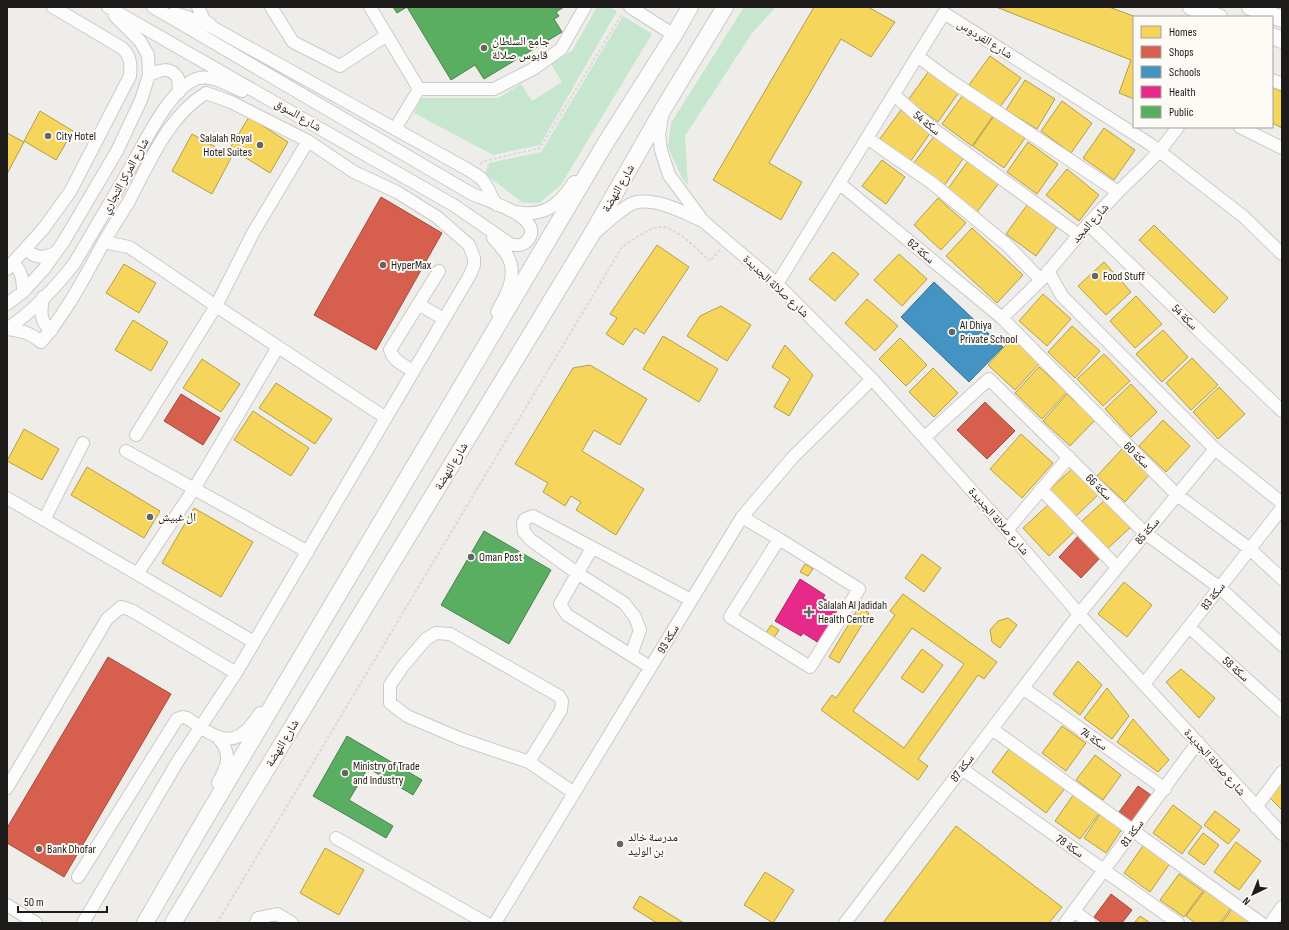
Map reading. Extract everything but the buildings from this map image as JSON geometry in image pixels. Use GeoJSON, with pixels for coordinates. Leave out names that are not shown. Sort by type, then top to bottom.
{"type":"FeatureCollection","features":[{"type":"Feature","properties":{"kind":"main road"},"geometry":{"type":"LineString","coordinates":[[145,923],[605,144],[690,7]]}},
{"type":"Feature","properties":{"kind":"main road","name":"شارع النهضة"},"geometry":{"type":"LineString","coordinates":[[173,923],[590,237],[662,111],[726,7]]}},
{"type":"Feature","properties":{"kind":"main road"},"geometry":{"type":"LineString","coordinates":[[1250,7],[1282,19]]}},
{"type":"Feature","properties":{"kind":"main road"},"geometry":{"type":"LineString","coordinates":[[1201,12],[1215,16]]}},
{"type":"Feature","properties":{"kind":"street"},"geometry":{"type":"LineString","coordinates":[[10,266],[44,228],[70,192],[130,76],[131,68],[129,56],[122,48],[53,7]]}},
{"type":"Feature","properties":{"kind":"street","name":"شارع السوق"},"geometry":{"type":"LineString","coordinates":[[108,7],[455,206],[510,244],[517,246],[524,244],[529,239],[531,227],[523,217],[472,194],[174,11],[153,7]]}},
{"type":"Feature","properties":{"kind":"street","name":"شارع المركز التجاري"},"geometry":{"type":"LineString","coordinates":[[7,304],[23,292],[56,253],[117,152],[133,118],[149,75],[149,61],[145,49],[140,41],[108,7]]}},
{"type":"Feature","properties":{"kind":"street"},"geometry":{"type":"LineString","coordinates":[[198,7],[204,20],[212,27]]}},
{"type":"Feature","properties":{"kind":"street"},"geometry":{"type":"LineString","coordinates":[[270,7],[293,42],[340,66],[387,35]]}},
{"type":"Feature","properties":{"kind":"street"},"geometry":{"type":"LineString","coordinates":[[370,7],[419,89]]}},
{"type":"Feature","properties":{"kind":"street"},"geometry":{"type":"LineString","coordinates":[[419,89],[494,89],[533,70],[561,49],[585,7]]}},
{"type":"Feature","properties":{"kind":"street"},"geometry":{"type":"LineString","coordinates":[[626,10],[674,35]]}},
{"type":"Feature","properties":{"kind":"street"},"geometry":{"type":"LineString","coordinates":[[174,11],[212,27],[468,170],[482,180],[486,185],[492,199],[498,205]]}},
{"type":"Feature","properties":{"kind":"street","name":"شارع الفردوس"},"geometry":{"type":"LineString","coordinates":[[778,284],[944,13],[1150,144],[1244,218],[1282,254]]}},
{"type":"Feature","properties":{"kind":"street"},"geometry":{"type":"LineString","coordinates":[[917,56],[951,81],[1118,192]]}},
{"type":"Feature","properties":{"kind":"street"},"geometry":{"type":"LineString","coordinates":[[149,75],[160,70],[166,69],[170,71],[178,78],[179,92]]}},
{"type":"Feature","properties":{"kind":"street","name":"شارع المركز التجاري"},"geometry":{"type":"LineString","coordinates":[[7,329],[23,317],[74,264],[160,114],[187,84],[194,80],[205,78],[220,81],[253,95],[267,97]]}},
{"type":"Feature","properties":{"kind":"street"},"geometry":{"type":"LineString","coordinates":[[395,129],[419,89]]}},
{"type":"Feature","properties":{"kind":"street"},"geometry":{"type":"LineString","coordinates":[[7,329],[33,335],[41,342],[51,331],[91,268],[104,242],[172,123],[185,108],[206,93],[231,102],[308,141],[354,172],[397,192],[437,217],[469,245],[474,258],[472,270],[308,552],[236,673],[174,768],[83,923]]}},
{"type":"Feature","properties":{"kind":"street","name":"سكة 54"},"geometry":{"type":"LineString","coordinates":[[894,95],[932,128],[1079,235]]}},
{"type":"Feature","properties":{"kind":"street","name":"شارع صلالة الجديدة"},"geometry":{"type":"LineString","coordinates":[[662,111],[659,135],[661,150],[669,175],[703,221],[778,284],[872,379],[1007,530],[1079,614],[1282,834]]}},
{"type":"Feature","properties":{"kind":"street","name":"شارع المجد"},"geometry":{"type":"LineString","coordinates":[[1002,318],[1045,275],[1088,224],[1118,192],[1159,152],[1177,128]]}},
{"type":"Feature","properties":{"kind":"street"},"geometry":{"type":"LineString","coordinates":[[1242,128],[1282,148]]}},
{"type":"Feature","properties":{"kind":"street"},"geometry":{"type":"LineString","coordinates":[[868,138],[932,183],[1045,275],[1062,296],[1215,449],[1282,503]]}},
{"type":"Feature","properties":{"kind":"street"},"geometry":{"type":"LineString","coordinates":[[136,435],[216,306],[253,233],[308,141]]}},
{"type":"Feature","properties":{"kind":"street"},"geometry":{"type":"LineString","coordinates":[[512,211],[534,214],[555,205],[568,192],[588,161],[605,144]]}},
{"type":"Feature","properties":{"kind":"street"},"geometry":{"type":"LineString","coordinates":[[354,172],[360,163],[363,153]]}},
{"type":"Feature","properties":{"kind":"street"},"geometry":{"type":"LineString","coordinates":[[370,179],[373,170],[380,163]]}},
{"type":"Feature","properties":{"kind":"street","name":"سكة 62"},"geometry":{"type":"LineString","coordinates":[[839,183],[1002,318]]}},
{"type":"Feature","properties":{"kind":"street","name":"شارع صلالة الجديدة"},"geometry":{"type":"LineString","coordinates":[[590,237],[617,213],[636,202],[660,203],[703,221]]}},
{"type":"Feature","properties":{"kind":"street","name":"سكة 54"},"geometry":{"type":"LineString","coordinates":[[1088,224],[1282,411]]}},
{"type":"Feature","properties":{"kind":"street"},"geometry":{"type":"LineString","coordinates":[[485,227],[508,256],[512,266],[512,274],[508,290],[488,330],[486,346]]}},
{"type":"Feature","properties":{"kind":"street"},"geometry":{"type":"LineString","coordinates":[[104,242],[128,247],[386,418]]}},
{"type":"Feature","properties":{"kind":"street"},"geometry":{"type":"LineString","coordinates":[[26,249],[35,256],[42,257],[56,253]]}},
{"type":"Feature","properties":{"kind":"street"},"geometry":{"type":"LineString","coordinates":[[10,266],[17,266],[23,278],[23,292]]}},
{"type":"Feature","properties":{"kind":"street"},"geometry":{"type":"LineString","coordinates":[[413,371],[396,360],[392,356],[390,350],[439,271]]}},
{"type":"Feature","properties":{"kind":"street"},"geometry":{"type":"LineString","coordinates":[[43,297],[41,313],[42,320],[46,327],[51,331]]}},
{"type":"Feature","properties":{"kind":"street"},"geometry":{"type":"LineString","coordinates":[[418,304],[444,319]]}},
{"type":"Feature","properties":{"kind":"street","name":"سكة 60"},"geometry":{"type":"LineString","coordinates":[[1002,318],[1177,495],[1250,549],[1282,579]]}},
{"type":"Feature","properties":{"kind":"street"},"geometry":{"type":"LineString","coordinates":[[137,574],[194,489],[278,347]]}},
{"type":"Feature","properties":{"kind":"street","name":"سكة 93"},"geometry":{"type":"LineString","coordinates":[[495,923],[742,517],[793,457],[872,379]]}},
{"type":"Feature","properties":{"kind":"street","name":"سكة 66"},"geometry":{"type":"LineString","coordinates":[[925,437],[989,379],[1145,533],[1220,588],[1282,644]]}},
{"type":"Feature","properties":{"kind":"street"},"geometry":{"type":"LineString","coordinates":[[44,520],[83,443]]}},
{"type":"Feature","properties":{"kind":"street","name":"سكة 85"},"geometry":{"type":"LineString","coordinates":[[1079,614],[1215,449]]}},
{"type":"Feature","properties":{"kind":"street"},"geometry":{"type":"LineString","coordinates":[[126,451],[308,552]]}},
{"type":"Feature","properties":{"kind":"street"},"geometry":{"type":"LineString","coordinates":[[1007,530],[1069,457]]}},
{"type":"Feature","properties":{"kind":"street"},"geometry":{"type":"LineString","coordinates":[[1041,489],[1117,567]]}},
{"type":"Feature","properties":{"kind":"street"},"geometry":{"type":"LineString","coordinates":[[7,498],[254,642]]}},
{"type":"Feature","properties":{"kind":"street","name":"سكة 83"},"geometry":{"type":"LineString","coordinates":[[1144,684],[1282,508]]}},
{"type":"Feature","properties":{"kind":"street"},"geometry":{"type":"LineString","coordinates":[[630,655],[640,630],[635,617],[624,603],[577,573],[531,540],[524,532],[523,523],[525,519],[533,516],[691,600]]}},
{"type":"Feature","properties":{"kind":"street"},"geometry":{"type":"LineString","coordinates":[[742,517],[779,539],[859,589],[810,667],[730,617],[779,539]]}},
{"type":"Feature","properties":{"kind":"street"},"geometry":{"type":"LineString","coordinates":[[592,548],[560,604],[567,615],[650,667]]}},
{"type":"Feature","properties":{"kind":"street"},"geometry":{"type":"LineString","coordinates":[[7,788],[107,619],[121,607],[131,610],[236,673]]}},
{"type":"Feature","properties":{"kind":"street","name":"سكة 87"},"geometry":{"type":"LineString","coordinates":[[845,923],[1079,614]]}},
{"type":"Feature","properties":{"kind":"street","name":"سكة 58"},"geometry":{"type":"LineString","coordinates":[[1189,627],[1282,711]]}},
{"type":"Feature","properties":{"kind":"street"},"geometry":{"type":"LineString","coordinates":[[529,762],[561,710],[562,702],[559,696],[450,634],[436,633],[426,640],[390,685],[390,704],[407,716],[448,733],[529,762],[574,793]]}},
{"type":"Feature","properties":{"kind":"street"},"geometry":{"type":"LineString","coordinates":[[78,876],[177,719],[182,717],[187,718],[200,727],[224,739],[231,739],[241,735],[254,723],[287,668],[298,656],[304,653]]}},
{"type":"Feature","properties":{"kind":"street","name":"سكة 74"},"geometry":{"type":"LineString","coordinates":[[1022,688],[1165,789]]}},
{"type":"Feature","properties":{"kind":"street"},"geometry":{"type":"LineString","coordinates":[[992,729],[1261,923]]}},
{"type":"Feature","properties":{"kind":"street"},"geometry":{"type":"LineString","coordinates":[[197,833],[202,812],[224,773],[228,759],[225,746],[215,735]]}},
{"type":"Feature","properties":{"kind":"street","name":"سكة 81"},"geometry":{"type":"LineString","coordinates":[[1065,923],[1165,789],[1198,742]]}},
{"type":"Feature","properties":{"kind":"street","name":"سكة 78"},"geometry":{"type":"LineString","coordinates":[[962,769],[1178,923]]}},
{"type":"Feature","properties":{"kind":"street"},"geometry":{"type":"LineString","coordinates":[[1256,807],[1282,772]]}},
{"type":"Feature","properties":{"kind":"street"},"geometry":{"type":"LineString","coordinates":[[336,838],[486,923]]}},
{"type":"Feature","properties":{"kind":"street"},"geometry":{"type":"LineString","coordinates":[[7,905],[36,923]]}},
{"type":"Feature","properties":{"kind":"street"},"geometry":{"type":"LineString","coordinates":[[1271,923],[1282,907]]}},
{"type":"Feature","properties":{"kind":"street"},"geometry":{"type":"LineString","coordinates":[[1074,911],[1090,923]]}},
{"type":"Feature","properties":{"kind":"street"},"geometry":{"type":"LineString","coordinates":[[256,923],[258,918],[277,914],[292,923]]}},
{"type":"Feature","properties":{"kind":"path"},"geometry":{"type":"LineString","coordinates":[[468,170],[485,161],[540,148],[626,10]]}},
{"type":"Feature","properties":{"kind":"path"},"geometry":{"type":"LineString","coordinates":[[217,923],[622,247],[646,232],[662,227],[673,230],[710,260],[727,242]]}},
{"type":"Feature","properties":{"kind":"green space"},"geometry":{"type":"Polygon","coordinates":[[[597,7],[609,7],[617,11],[540,145],[493,155],[414,113],[421,98],[498,98],[521,84],[532,101],[562,82],[551,64],[572,51],[597,7]]]}},
{"type":"Feature","properties":{"kind":"green space"},"geometry":{"type":"Polygon","coordinates":[[[744,7],[776,7],[752,33],[685,136],[688,185],[682,178],[668,147],[671,123],[744,7]]]}},
{"type":"Feature","properties":{"kind":"green space"},"geometry":{"type":"Polygon","coordinates":[[[623,16],[652,34],[561,185],[539,203],[523,203],[485,174],[489,163],[541,152],[623,16]]]}},
{"type":"Feature","properties":{"kind":"place","name":"جامع السلطان قابوس صلالة"},"geometry":{"type":"Point","coordinates":[484,48]}},
{"type":"Feature","properties":{"kind":"place","name":"City Hotel"},"geometry":{"type":"Point","coordinates":[48,136]}},
{"type":"Feature","properties":{"kind":"place","name":"Salalah Royal Hotel Suites"},"geometry":{"type":"Point","coordinates":[260,145]}},
{"type":"Feature","properties":{"kind":"place","name":"HyperMax"},"geometry":{"type":"Point","coordinates":[383,265]}},
{"type":"Feature","properties":{"kind":"place","name":"Food Stuff"},"geometry":{"type":"Point","coordinates":[1095,276]}},
{"type":"Feature","properties":{"kind":"place","name":"Al Dhiya Private School"},"geometry":{"type":"Point","coordinates":[952,332]}},
{"type":"Feature","properties":{"kind":"place","name":"ال غبيش"},"geometry":{"type":"Point","coordinates":[150,517]}},
{"type":"Feature","properties":{"kind":"place","name":"Oman Post"},"geometry":{"type":"Point","coordinates":[471,557]}},
{"type":"Feature","properties":{"kind":"place","name":"Salalah Al Jadidah Health Centre"},"geometry":{"type":"Point","coordinates":[809,612]}},
{"type":"Feature","properties":{"kind":"place","name":"Ministry of Trade and Industry"},"geometry":{"type":"Point","coordinates":[345,773]}},
{"type":"Feature","properties":{"kind":"place","name":"مدرسة خالد بن الوليد"},"geometry":{"type":"Point","coordinates":[620,844]}},
{"type":"Feature","properties":{"kind":"place","name":"Bank Dhofar"},"geometry":{"type":"Point","coordinates":[39,849]}}]}
